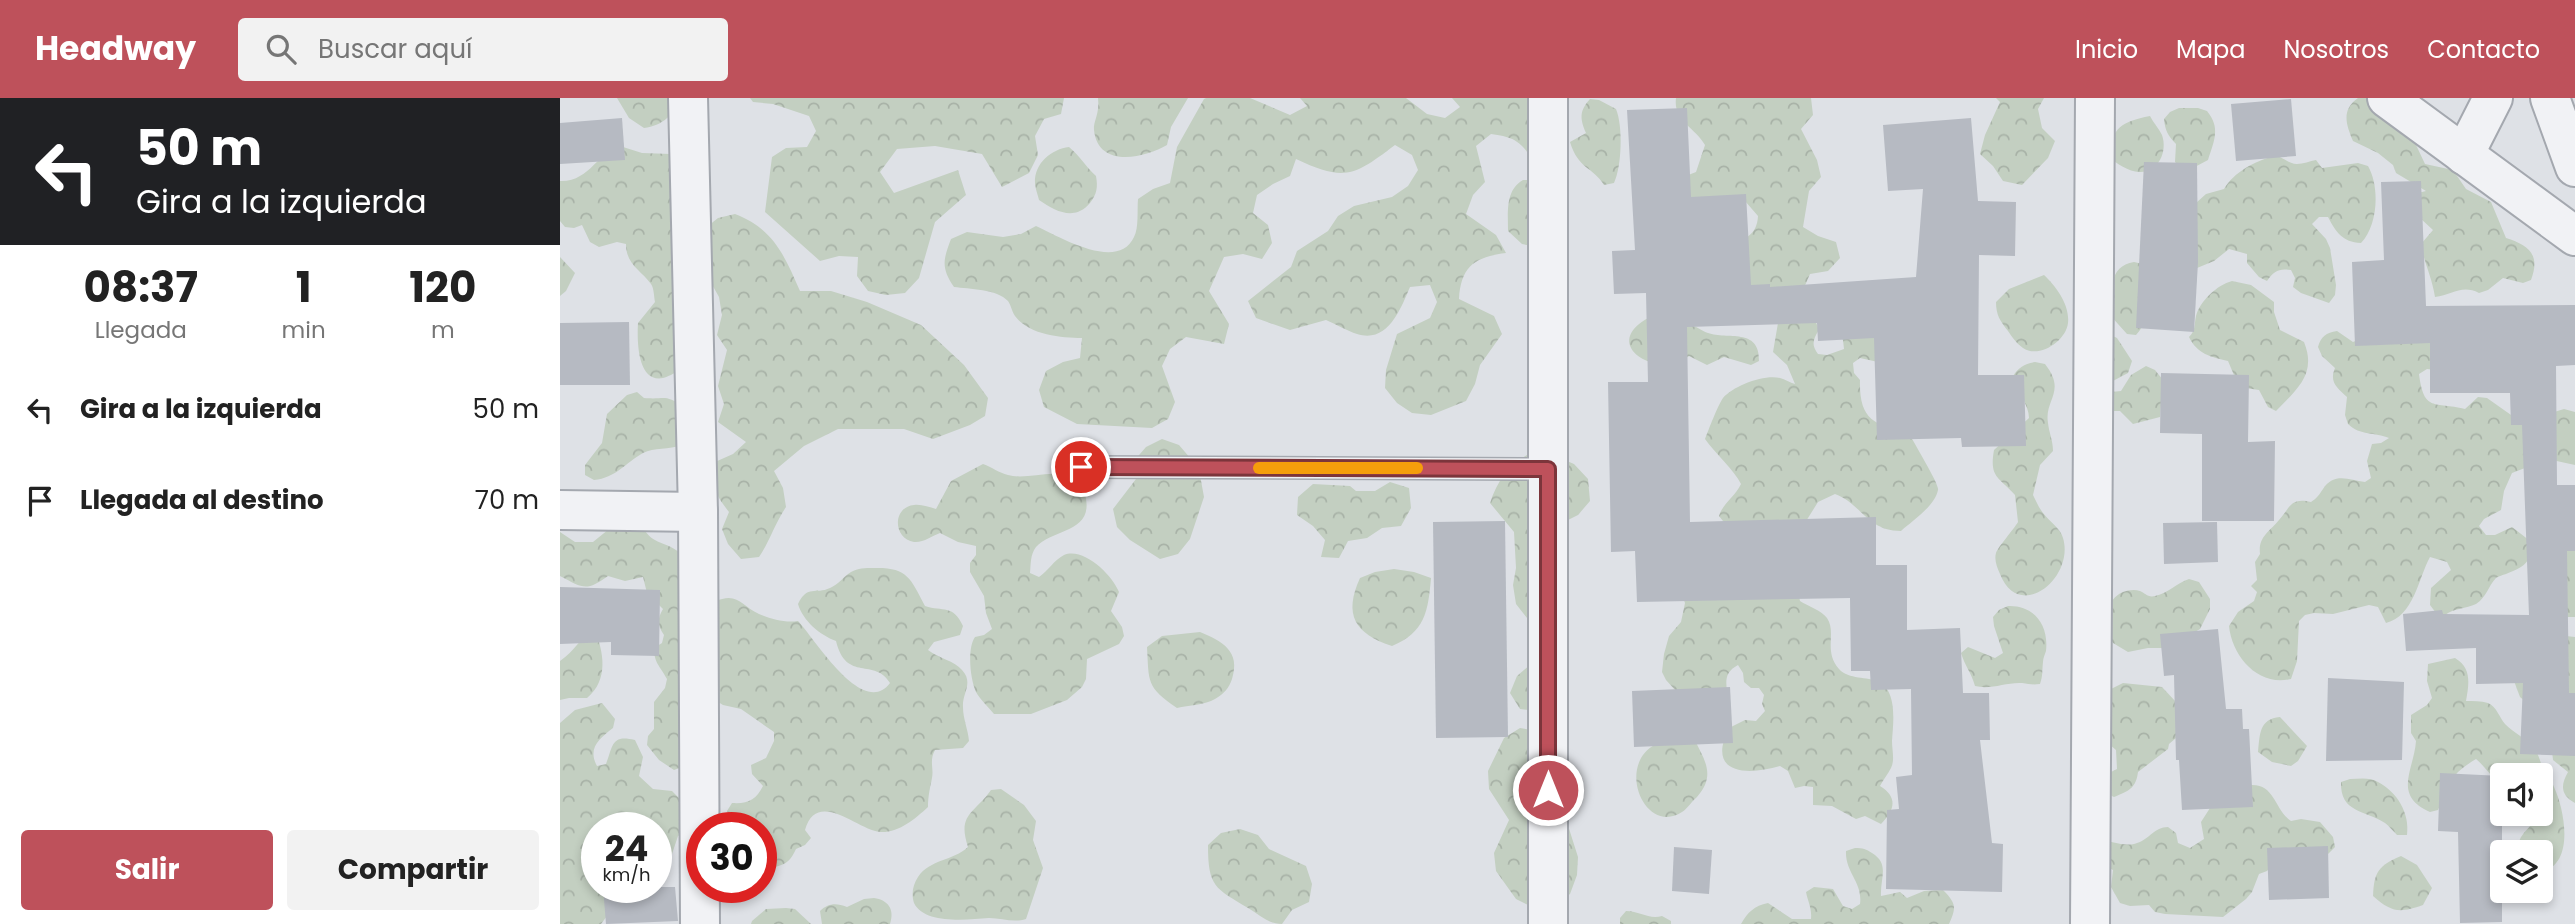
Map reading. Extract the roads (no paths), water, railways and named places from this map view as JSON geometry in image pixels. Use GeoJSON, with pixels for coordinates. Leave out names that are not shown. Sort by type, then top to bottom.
{"type":"FeatureCollection","features":[{"type":"Feature","properties":{"kind":"street"},"geometry":{"type":"LineString","coordinates":[[688,98],[698,512],[700,924]]}},
{"type":"Feature","properties":{"kind":"street"},"geometry":{"type":"LineString","coordinates":[[1548,98],[1548,924]]}},
{"type":"Feature","properties":{"kind":"street"},"geometry":{"type":"LineString","coordinates":[[2090,924],[2095,98]]}},
{"type":"Feature","properties":{"kind":"street"},"geometry":{"type":"LineString","coordinates":[[2387,98],[2575,236]]}},
{"type":"Feature","properties":{"kind":"street"},"geometry":{"type":"LineString","coordinates":[[2464,156],[2493,98]]}},
{"type":"Feature","properties":{"kind":"street"},"geometry":{"type":"LineString","coordinates":[[2550,98],[2575,167]]}},
{"type":"Feature","properties":{"kind":"street"},"geometry":{"type":"LineString","coordinates":[[560,510],[698,512]]}},
{"type":"Feature","properties":{"kind":"lane"},"geometry":{"type":"LineString","coordinates":[[1081,467],[1548,469]]}}]}
